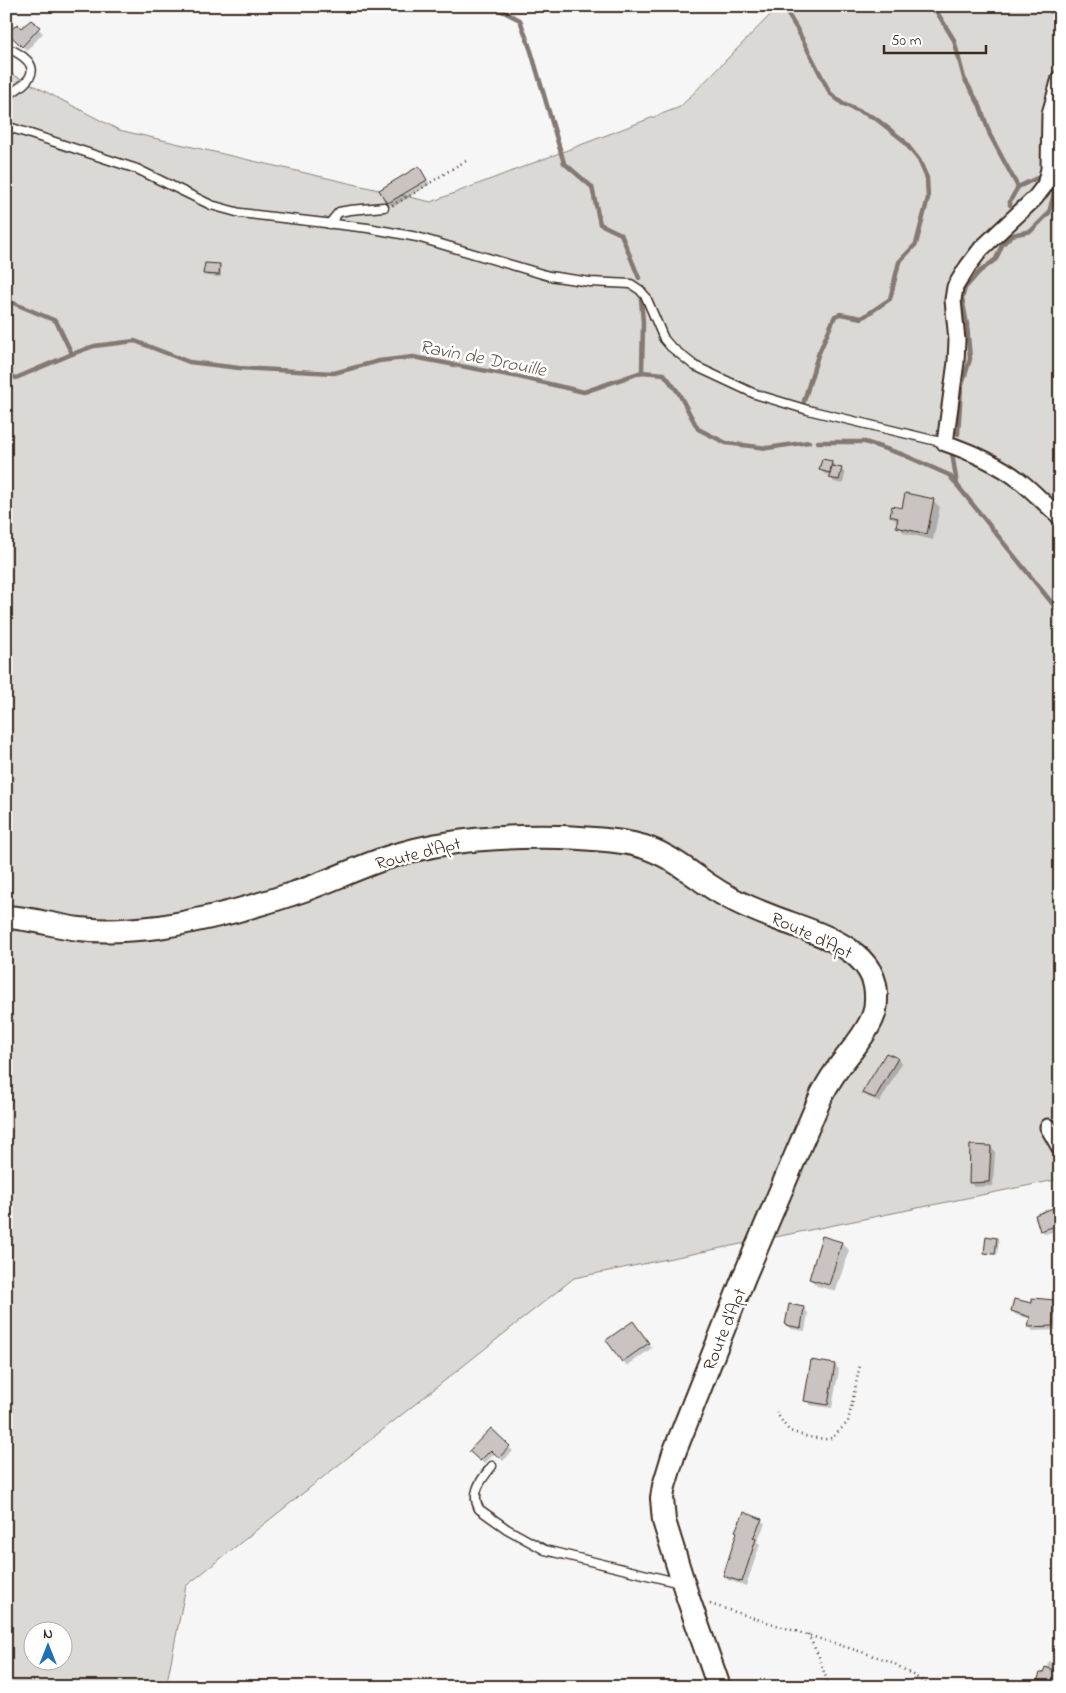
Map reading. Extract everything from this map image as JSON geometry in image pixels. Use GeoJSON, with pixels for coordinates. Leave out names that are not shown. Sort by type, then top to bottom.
{"type":"FeatureCollection","features":[{"type":"Feature","properties":{"kind":"main road","name":"Route d'Apt"},"geometry":{"type":"LineString","coordinates":[[6,917],[18,917],[77,929],[106,931],[157,927],[210,916],[293,894],[395,855],[430,846],[461,841],[521,836],[573,837],[616,841],[649,848],[682,865],[731,899],[835,942],[862,959],[868,966],[875,981],[876,1003],[872,1020],[837,1069],[822,1094],[741,1285],[674,1453],[664,1486],[662,1498],[664,1521],[719,1687]]}},
{"type":"Feature","properties":{"kind":"street"},"geometry":{"type":"LineString","coordinates":[[1057,6],[1060,9]]}},
{"type":"Feature","properties":{"kind":"street"},"geometry":{"type":"LineString","coordinates":[[1060,78],[1050,114],[1048,169],[1045,185],[1035,198],[976,255],[961,277],[954,293],[957,350],[945,443],[963,449],[1001,468],[1021,482],[1060,517]]}},
{"type":"Feature","properties":{"kind":"street"},"geometry":{"type":"LineString","coordinates":[[1048,1127],[1060,1148]]}},
{"type":"Feature","properties":{"kind":"lane"},"geometry":{"type":"LineString","coordinates":[[6,96],[17,90],[30,78],[33,69],[23,55],[14,50]]}},
{"type":"Feature","properties":{"kind":"lane"},"geometry":{"type":"LineString","coordinates":[[6,126],[137,169],[211,205],[250,215],[368,228],[417,238],[549,276],[590,282],[631,284],[646,297],[664,339],[671,347],[704,371],[755,394],[808,410],[945,443]]}},
{"type":"Feature","properties":{"kind":"lane"},"geometry":{"type":"LineString","coordinates":[[330,224],[339,212],[384,207]]}},
{"type":"Feature","properties":{"kind":"lane"},"geometry":{"type":"LineString","coordinates":[[492,1466],[478,1484],[476,1492],[477,1505],[479,1509],[507,1529],[545,1550],[686,1591]]}},
{"type":"Feature","properties":{"kind":"path"},"geometry":{"type":"LineString","coordinates":[[384,207],[394,204],[466,161]]}},
{"type":"Feature","properties":{"kind":"path"},"geometry":{"type":"LineString","coordinates":[[776,1412],[790,1432],[808,1437],[832,1438],[848,1422],[860,1365]]}},
{"type":"Feature","properties":{"kind":"path"},"geometry":{"type":"LineString","coordinates":[[686,1591],[890,1661],[932,1687]]}},
{"type":"Feature","properties":{"kind":"path"},"geometry":{"type":"LineString","coordinates":[[808,1634],[829,1687]]}},
{"type":"Feature","properties":{"kind":"shaded area"},"geometry":{"type":"Polygon","coordinates":[[[779,6],[1060,6],[1060,1179],[574,1278],[186,1586],[166,1687],[6,1687],[6,71],[119,130],[431,202],[680,107],[779,6]]]}},
{"type":"Feature","properties":{"kind":"building"},"geometry":{"type":"Polygon","coordinates":[[[31,20],[40,27],[22,47],[8,33],[17,24],[21,28],[31,20]]]}},
{"type":"Feature","properties":{"kind":"building"},"geometry":{"type":"Polygon","coordinates":[[[419,166],[427,180],[388,203],[386,202],[379,190],[419,166]]]}},
{"type":"Feature","properties":{"kind":"building"},"geometry":{"type":"Polygon","coordinates":[[[205,263],[220,264],[219,275],[203,274],[205,263]]]}},
{"type":"Feature","properties":{"kind":"building"},"geometry":{"type":"Polygon","coordinates":[[[822,459],[832,461],[830,473],[819,470],[822,459]]]}},
{"type":"Feature","properties":{"kind":"building"},"geometry":{"type":"Polygon","coordinates":[[[832,466],[842,468],[839,480],[829,478],[832,466]]]}},
{"type":"Feature","properties":{"kind":"building"},"geometry":{"type":"Polygon","coordinates":[[[905,493],[934,499],[927,534],[896,527],[898,518],[890,516],[892,506],[902,508],[905,493]]]}},
{"type":"Feature","properties":{"kind":"building"},"geometry":{"type":"Polygon","coordinates":[[[886,1053],[898,1058],[875,1098],[862,1093],[886,1053]]]}},
{"type":"Feature","properties":{"kind":"building"},"geometry":{"type":"Polygon","coordinates":[[[970,1145],[991,1146],[989,1182],[969,1183],[970,1145]]]}},
{"type":"Feature","properties":{"kind":"building"},"geometry":{"type":"Polygon","coordinates":[[[1053,1208],[1059,1225],[1040,1231],[1035,1215],[1053,1208]]]}},
{"type":"Feature","properties":{"kind":"building"},"geometry":{"type":"Polygon","coordinates":[[[822,1236],[842,1242],[829,1285],[809,1279],[822,1236]]]}},
{"type":"Feature","properties":{"kind":"building"},"geometry":{"type":"Polygon","coordinates":[[[986,1236],[997,1238],[995,1254],[984,1253],[986,1236]]]}},
{"type":"Feature","properties":{"kind":"building"},"geometry":{"type":"Polygon","coordinates":[[[1032,1298],[1055,1300],[1053,1326],[1028,1327],[1030,1317],[1011,1311],[1014,1299],[1032,1303],[1032,1298]]]}},
{"type":"Feature","properties":{"kind":"building"},"geometry":{"type":"Polygon","coordinates":[[[789,1304],[804,1307],[801,1328],[785,1325],[789,1304]]]}},
{"type":"Feature","properties":{"kind":"building"},"geometry":{"type":"Polygon","coordinates":[[[633,1321],[649,1343],[622,1362],[606,1340],[633,1321]]]}},
{"type":"Feature","properties":{"kind":"building"},"geometry":{"type":"Polygon","coordinates":[[[811,1360],[835,1364],[828,1405],[804,1401],[811,1360]]]}},
{"type":"Feature","properties":{"kind":"building"},"geometry":{"type":"Polygon","coordinates":[[[491,1428],[510,1446],[499,1458],[491,1450],[480,1461],[469,1451],[491,1428]]]}},
{"type":"Feature","properties":{"kind":"building"},"geometry":{"type":"Polygon","coordinates":[[[744,1512],[762,1519],[753,1538],[756,1539],[742,1582],[723,1576],[737,1532],[735,1531],[744,1512]]]}},
{"type":"Feature","properties":{"kind":"building"},"geometry":{"type":"Polygon","coordinates":[[[1045,1667],[1060,1672],[1060,1687],[1035,1687],[1040,1673],[1043,1673],[1045,1667]]]}},
{"type":"Feature","properties":{"kind":"waterway"},"geometry":{"type":"LineString","coordinates":[[492,6],[520,20],[564,163],[592,187],[600,224],[621,234],[639,278]]}},
{"type":"Feature","properties":{"kind":"waterway"},"geometry":{"type":"LineString","coordinates":[[783,6],[830,93],[843,104],[875,118],[903,140],[919,160],[927,178],[928,198],[916,244],[899,262],[890,299],[862,318],[840,314],[835,316],[818,355],[804,401]]}},
{"type":"Feature","properties":{"kind":"waterway"},"geometry":{"type":"LineString","coordinates":[[930,6],[935,9],[954,40],[964,78],[980,106],[990,135],[1018,187],[1010,201],[1010,205]]}},
{"type":"Feature","properties":{"kind":"waterway"},"geometry":{"type":"LineString","coordinates":[[958,434],[961,388],[970,359],[962,298],[965,288],[979,272],[996,259],[1002,245],[1012,235],[1031,231],[1049,213],[1060,168]]}},
{"type":"Feature","properties":{"kind":"waterway"},"geometry":{"type":"LineString","coordinates":[[1018,187],[1037,178]]}},
{"type":"Feature","properties":{"kind":"waterway"},"geometry":{"type":"LineString","coordinates":[[641,299],[643,322],[642,372]]}},
{"type":"Feature","properties":{"kind":"waterway"},"geometry":{"type":"LineString","coordinates":[[6,300],[56,321],[72,354]]}},
{"type":"Feature","properties":{"kind":"waterway","name":"Ravin de Drouille"},"geometry":{"type":"LineString","coordinates":[[6,374],[16,378],[94,346],[135,341],[189,362],[239,368],[334,373],[379,361],[413,357],[519,377],[584,392],[642,372],[664,374],[678,392],[698,429],[726,443],[767,448],[809,442]]}},
{"type":"Feature","properties":{"kind":"waterway","name":"Ravin de Drouille"},"geometry":{"type":"LineString","coordinates":[[818,442],[865,442],[904,455],[949,475],[1060,613]]}},
{"type":"Feature","properties":{"kind":"waterway"},"geometry":{"type":"LineString","coordinates":[[952,453],[957,484]]}}]}
